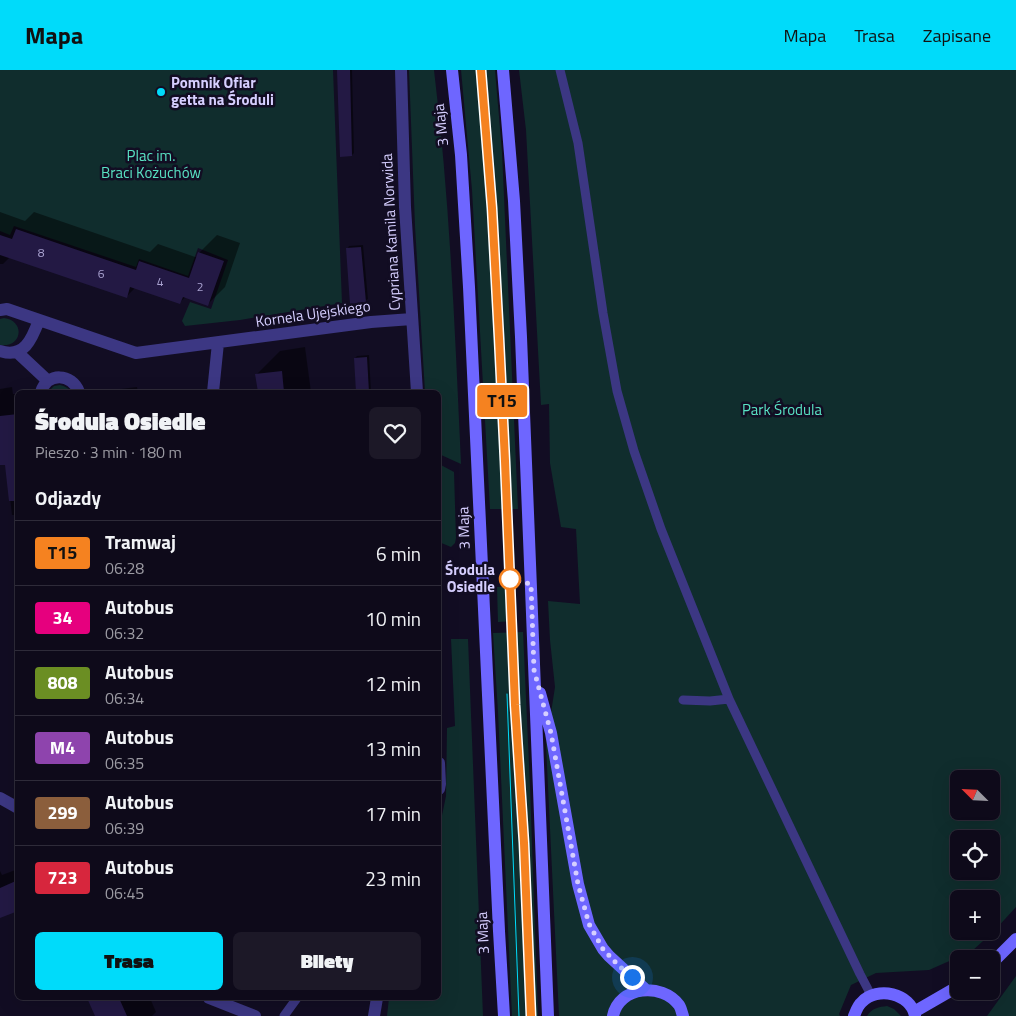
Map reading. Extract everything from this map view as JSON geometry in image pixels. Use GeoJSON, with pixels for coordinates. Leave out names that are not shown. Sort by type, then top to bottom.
{"type":"FeatureCollection","features":[{"type":"Feature","properties":{"kind":"main road","name":"3 Maja"},"geometry":{"type":"LineString","coordinates":[[452,70],[461,155],[469,287],[504,1016]]}},
{"type":"Feature","properties":{"kind":"main road"},"geometry":{"type":"LineString","coordinates":[[503,70],[514,200],[521,337],[548,1016]]}},
{"type":"Feature","properties":{"kind":"main road"},"geometry":{"type":"LineString","coordinates":[[534,670],[551,733],[578,884],[589,924],[603,949],[646,990]]}},
{"type":"Feature","properties":{"kind":"main road"},"geometry":{"type":"LineString","coordinates":[[1000,955],[1016,939]]}},
{"type":"Feature","properties":{"kind":"main road"},"geometry":{"type":"LineString","coordinates":[[613,1016],[620,1002],[628,995],[646,990],[671,998],[680,1006],[683,1016]]}},
{"type":"Feature","properties":{"kind":"main road"},"geometry":{"type":"LineString","coordinates":[[854,1016],[861,1002],[871,995],[883,993],[895,995],[907,1002],[915,1014],[950,992]]}},
{"type":"Feature","properties":{"kind":"street","name":"Cypriana Kamila Norwida"},"geometry":{"type":"LineString","coordinates":[[401,70],[405,207],[417,390]]}},
{"type":"Feature","properties":{"kind":"street","name":"Kornela Ujejskiego"},"geometry":{"type":"LineString","coordinates":[[0,310],[7,310],[136,353],[371,322],[412,319]]}},
{"type":"Feature","properties":{"kind":"street"},"geometry":{"type":"LineString","coordinates":[[0,351],[9,354],[25,347],[33,336],[38,320]]}},
{"type":"Feature","properties":{"kind":"street"},"geometry":{"type":"LineString","coordinates":[[213,390],[218,343]]}},
{"type":"Feature","properties":{"kind":"street"},"geometry":{"type":"LineString","coordinates":[[17,352],[48,380]]}},
{"type":"Feature","properties":{"kind":"street"},"geometry":{"type":"LineString","coordinates":[[41,390],[48,380],[55,377],[68,379],[79,390]]}},
{"type":"Feature","properties":{"kind":"street"},"geometry":{"type":"LineString","coordinates":[[0,798],[15,806]]}},
{"type":"Feature","properties":{"kind":"street"},"geometry":{"type":"LineString","coordinates":[[214,1000],[255,1016]]}},
{"type":"Feature","properties":{"kind":"street"},"geometry":{"type":"LineString","coordinates":[[374,1016],[377,1000]]}},
{"type":"Feature","properties":{"kind":"lane"},"geometry":{"type":"LineString","coordinates":[[560,70],[578,143],[603,313],[618,391],[634,451],[661,529],[729,699],[871,995]]}},
{"type":"Feature","properties":{"kind":"lane"},"geometry":{"type":"LineString","coordinates":[[683,700],[710,701],[729,699]]}},
{"type":"Feature","properties":{"kind":"lane"},"geometry":{"type":"LineString","coordinates":[[284,1016],[295,1000]]}},
{"type":"Feature","properties":{"kind":"green space","name":"Plac im. Braci Kożuchów"},"geometry":{"type":"Polygon","coordinates":[[[0,70],[333,70],[342,303],[240,320],[185,326],[182,321],[190,302],[211,309],[228,260],[198,248],[188,276],[139,259],[136,267],[14,226],[10,235],[0,231],[0,70]]]}},
{"type":"Feature","properties":{"kind":"green space"},"geometry":{"type":"Polygon","coordinates":[[[409,70],[434,70],[448,218],[461,464],[441,455],[441,390],[425,390],[415,226],[409,70]]]}},
{"type":"Feature","properties":{"kind":"green space"},"geometry":{"type":"Polygon","coordinates":[[[461,70],[495,70],[502,152],[518,509],[490,509],[472,190],[461,70]]]}},
{"type":"Feature","properties":{"kind":"green space","name":"Park Środula"},"geometry":{"type":"Polygon","coordinates":[[[519,70],[1016,70],[1016,907],[1000,924],[1000,890],[950,890],[950,940],[984,940],[973,950],[950,950],[950,961],[929,970],[876,973],[851,985],[839,1014],[840,1016],[559,1016],[546,745],[555,687],[548,601],[580,604],[576,529],[561,527],[550,463],[549,404],[541,405],[526,130],[519,70]]]}},
{"type":"Feature","properties":{"kind":"green space"},"geometry":{"type":"Polygon","coordinates":[[[4,318],[16,324],[18,334],[17,339],[13,342],[7,345],[0,345],[0,319],[4,318]]]}},
{"type":"Feature","properties":{"kind":"green space"},"geometry":{"type":"Polygon","coordinates":[[[60,385],[70,390],[50,390],[54,386],[60,385]]]}},
{"type":"Feature","properties":{"kind":"green space"},"geometry":{"type":"Polygon","coordinates":[[[441,465],[454,472],[456,538],[455,543],[451,547],[441,543],[441,465]]]}},
{"type":"Feature","properties":{"kind":"green space"},"geometry":{"type":"Polygon","coordinates":[[[497,587],[515,587],[516,621],[498,622],[497,587]]]}},
{"type":"Feature","properties":{"kind":"green space"},"geometry":{"type":"Polygon","coordinates":[[[523,632],[538,1016],[512,1016],[493,633],[523,632]]]}},
{"type":"Feature","properties":{"kind":"green space"},"geometry":{"type":"Polygon","coordinates":[[[451,639],[468,639],[483,1016],[387,1016],[389,1000],[441,1000],[441,820],[446,796],[447,728],[455,726],[451,639]]]}},
{"type":"Feature","properties":{"kind":"green space"},"geometry":{"type":"Polygon","coordinates":[[[1016,976],[1016,1016],[987,1016],[1016,976]]]}},
{"type":"Feature","properties":{"kind":"green space"},"geometry":{"type":"Polygon","coordinates":[[[887,1006],[894,1009],[901,1016],[867,1016],[878,1007],[887,1006]]]}},
{"type":"Feature","properties":{"kind":"building"},"geometry":{"type":"Polygon","coordinates":[[[337,70],[350,70],[352,156],[340,157],[337,70]]]}},
{"type":"Feature","properties":{"kind":"building"},"geometry":{"type":"Polygon","coordinates":[[[16,229],[136,270],[139,261],[189,278],[198,252],[224,261],[208,306],[183,297],[180,304],[130,287],[127,298],[0,255],[0,235],[12,239],[16,229]]]}},
{"type":"Feature","properties":{"kind":"building"},"geometry":{"type":"Polygon","coordinates":[[[361,247],[366,302],[350,304],[346,248],[361,247]]]}},
{"type":"Feature","properties":{"kind":"building"},"geometry":{"type":"Polygon","coordinates":[[[367,357],[369,390],[356,390],[354,358],[367,357]]]}},
{"type":"Feature","properties":{"kind":"building"},"geometry":{"type":"Polygon","coordinates":[[[282,371],[284,390],[258,390],[255,374],[282,371]]]}},
{"type":"Feature","properties":{"kind":"building"},"geometry":{"type":"Polygon","coordinates":[[[15,414],[15,501],[9,501],[5,465],[0,465],[0,416],[15,414]]]}},
{"type":"Feature","properties":{"kind":"building"},"geometry":{"type":"Polygon","coordinates":[[[15,881],[15,912],[0,918],[0,888],[15,881]]]}},
{"type":"Feature","properties":{"kind":"building"},"geometry":{"type":"Polygon","coordinates":[[[88,1000],[120,1000],[127,1016],[95,1016],[88,1000]]]}},
{"type":"Feature","properties":{"kind":"tram line"},"geometry":{"type":"LineString","coordinates":[[481,70],[492,208],[531,1016]]}},
{"type":"Feature","properties":{"kind":"tram line","name":"T15"},"geometry":{"type":"LineString","coordinates":[[481,70],[492,208],[499,338],[531,1016]]}},
{"type":"Feature","properties":{"kind":"tram line"},"geometry":{"type":"LineString","coordinates":[[507,694],[519,1016]]}},
{"type":"Feature","properties":{"kind":"place","name":"Pomnik Ofiar getta na Środuli"},"geometry":{"type":"Point","coordinates":[161,92]}},
{"type":"Feature","properties":{"kind":"place","name":"Środula Osiedle"},"geometry":{"type":"Point","coordinates":[510,579]}},
{"type":"Feature","properties":{"kind":"route"},"geometry":{"type":"LineString","coordinates":[[510,579],[531,584],[534,670],[551,733],[578,884],[589,924],[603,949],[632,977]]}}]}
